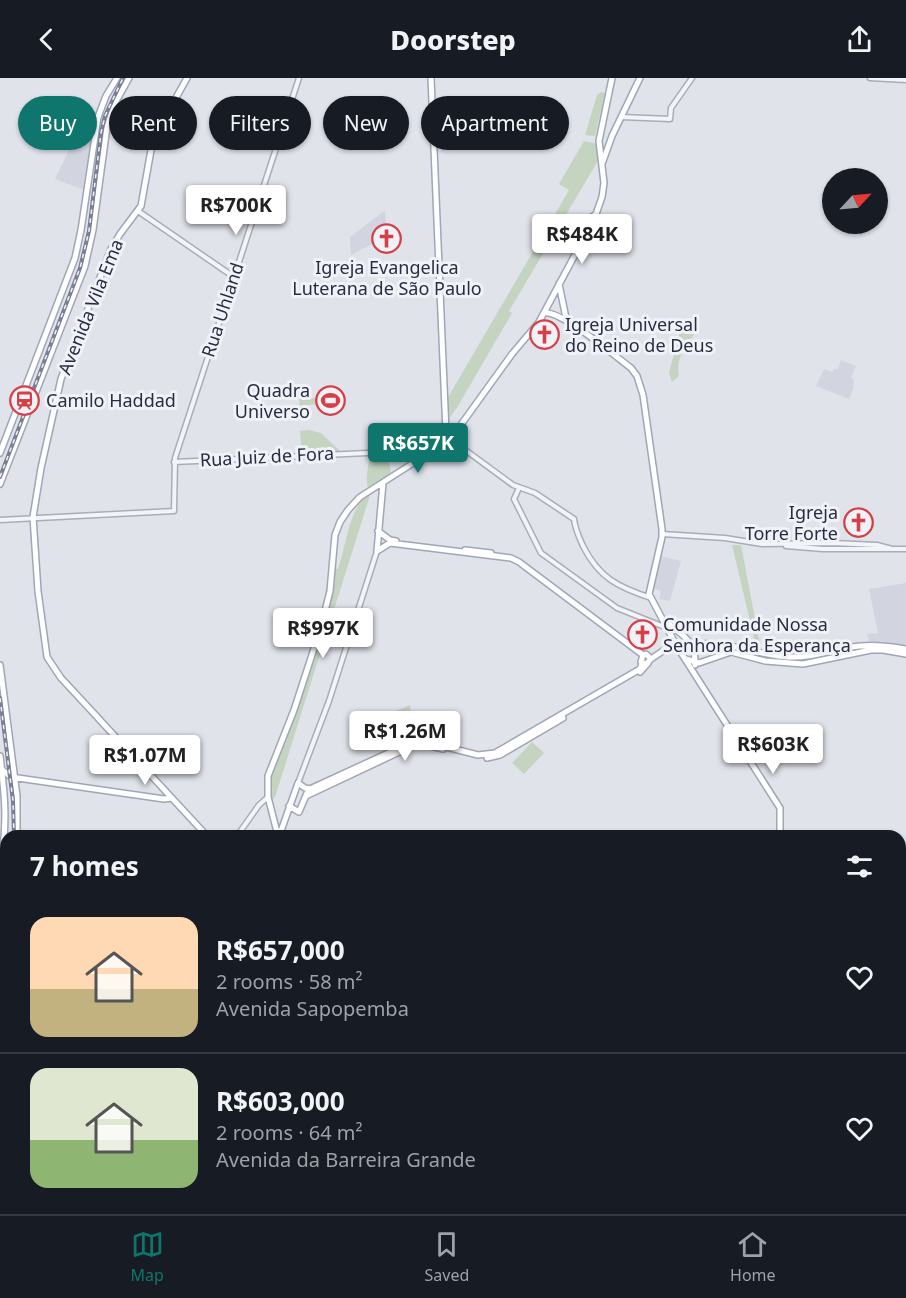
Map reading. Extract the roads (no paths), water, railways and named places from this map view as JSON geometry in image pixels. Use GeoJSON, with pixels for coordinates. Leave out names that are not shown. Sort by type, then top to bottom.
{"type":"FeatureCollection","features":[{"type":"Feature","properties":{"kind":"main road"},"geometry":{"type":"LineString","coordinates":[[0,453],[75,258],[97,121],[104,101],[117,78]]}},
{"type":"Feature","properties":{"kind":"main road"},"geometry":{"type":"LineString","coordinates":[[0,484],[85,266],[93,230],[107,127],[115,103],[129,78]]}},
{"type":"Feature","properties":{"kind":"main road","name":"Avenida Vila Ema"},"geometry":{"type":"LineString","coordinates":[[187,78],[153,139],[141,206],[111,249],[61,380],[41,468],[33,517],[38,591],[47,657],[68,685],[201,830]]}},
{"type":"Feature","properties":{"kind":"main road"},"geometry":{"type":"LineString","coordinates":[[431,78],[446,432],[449,438]]}},
{"type":"Feature","properties":{"kind":"main road"},"geometry":{"type":"LineString","coordinates":[[561,314],[559,284],[589,232],[603,190],[599,141],[612,78]]}},
{"type":"Feature","properties":{"kind":"main road"},"geometry":{"type":"LineString","coordinates":[[602,162],[640,78]]}},
{"type":"Feature","properties":{"kind":"main road"},"geometry":{"type":"LineString","coordinates":[[601,130],[605,136],[612,136]]}},
{"type":"Feature","properties":{"kind":"main road"},"geometry":{"type":"LineString","coordinates":[[283,823],[276,828],[267,783],[270,769],[294,710],[330,594],[337,528],[356,500],[449,438],[547,311],[558,293]]}},
{"type":"Feature","properties":{"kind":"main road"},"geometry":{"type":"LineString","coordinates":[[547,311],[561,314],[631,368],[637,376],[643,395],[662,534],[649,589],[651,598],[674,643],[694,669],[780,808],[780,830]]}},
{"type":"Feature","properties":{"kind":"main road"},"geometry":{"type":"LineString","coordinates":[[39,353],[45,356],[48,362]]}},
{"type":"Feature","properties":{"kind":"main road"},"geometry":{"type":"LineString","coordinates":[[377,551],[383,483]]}},
{"type":"Feature","properties":{"kind":"main road"},"geometry":{"type":"LineString","coordinates":[[378,531],[390,540],[516,556],[647,658]]}},
{"type":"Feature","properties":{"kind":"main road"},"geometry":{"type":"LineString","coordinates":[[377,551],[390,543],[514,559],[647,658]]}},
{"type":"Feature","properties":{"kind":"main road"},"geometry":{"type":"LineString","coordinates":[[662,618],[693,645],[743,648],[766,655],[787,657],[821,655],[868,645],[906,649]]}},
{"type":"Feature","properties":{"kind":"main road"},"geometry":{"type":"LineString","coordinates":[[667,628],[674,630]]}},
{"type":"Feature","properties":{"kind":"main road"},"geometry":{"type":"LineString","coordinates":[[281,830],[298,783],[310,789],[416,741],[423,740],[482,756],[495,753],[640,669],[647,658],[674,643]]}},
{"type":"Feature","properties":{"kind":"main road"},"geometry":{"type":"LineString","coordinates":[[693,645],[694,669]]}},
{"type":"Feature","properties":{"kind":"main road"},"geometry":{"type":"LineString","coordinates":[[694,669],[704,662],[729,652],[793,664],[812,663],[868,650],[906,654]]}},
{"type":"Feature","properties":{"kind":"main road"},"geometry":{"type":"LineString","coordinates":[[306,796],[416,744],[482,758],[497,756],[638,674],[647,658]]}},
{"type":"Feature","properties":{"kind":"main road"},"geometry":{"type":"LineString","coordinates":[[684,658],[694,669]]}},
{"type":"Feature","properties":{"kind":"main road"},"geometry":{"type":"LineString","coordinates":[[0,664],[15,774],[16,830]]}},
{"type":"Feature","properties":{"kind":"main road"},"geometry":{"type":"LineString","coordinates":[[6,830],[6,805],[0,759],[7,757],[15,774]]}},
{"type":"Feature","properties":{"kind":"main road"},"geometry":{"type":"LineString","coordinates":[[1,769],[6,774],[164,799],[172,798]]}},
{"type":"Feature","properties":{"kind":"main road"},"geometry":{"type":"LineString","coordinates":[[289,806],[299,812],[306,796],[305,788]]}},
{"type":"Feature","properties":{"kind":"street","name":"Rua Uhland"},"geometry":{"type":"LineString","coordinates":[[33,517],[174,511],[174,462],[299,78]]}},
{"type":"Feature","properties":{"kind":"street"},"geometry":{"type":"LineString","coordinates":[[621,117],[670,119],[671,108],[692,78]]}},
{"type":"Feature","properties":{"kind":"street"},"geometry":{"type":"LineString","coordinates":[[870,78],[906,80]]}},
{"type":"Feature","properties":{"kind":"street"},"geometry":{"type":"LineString","coordinates":[[138,211],[234,277]]}},
{"type":"Feature","properties":{"kind":"street"},"geometry":{"type":"LineString","coordinates":[[449,438],[519,488],[535,493],[574,519],[577,534],[591,561],[603,575],[627,589],[651,598]]}},
{"type":"Feature","properties":{"kind":"street","name":"Rua Juiz de Fora"},"geometry":{"type":"LineString","coordinates":[[174,462],[432,450]]}},
{"type":"Feature","properties":{"kind":"street"},"geometry":{"type":"LineString","coordinates":[[519,488],[514,499],[539,551],[617,608],[667,628]]}},
{"type":"Feature","properties":{"kind":"street"},"geometry":{"type":"LineString","coordinates":[[0,520],[33,517]]}},
{"type":"Feature","properties":{"kind":"street"},"geometry":{"type":"LineString","coordinates":[[662,534],[718,537],[792,548],[906,549]]}},
{"type":"Feature","properties":{"kind":"street"},"geometry":{"type":"LineString","coordinates":[[298,783],[332,693],[377,551]]}},
{"type":"Feature","properties":{"kind":"street"},"geometry":{"type":"LineString","coordinates":[[241,830],[259,805],[268,797]]}},
{"type":"Feature","properties":{"kind":"railway"},"geometry":{"type":"LineString","coordinates":[[0,477],[80,268],[89,231],[101,133],[105,116],[123,78]]}},
{"type":"Feature","properties":{"kind":"railway"},"geometry":{"type":"LineString","coordinates":[[0,698],[13,801],[14,830]]}},
{"type":"Feature","properties":{"kind":"place","name":"Igreja Evangelica Luterana de São Paulo"},"geometry":{"type":"Point","coordinates":[387,239]}},
{"type":"Feature","properties":{"kind":"place","name":"Igreja Universal do Reino de Deus"},"geometry":{"type":"Point","coordinates":[544,335]}},
{"type":"Feature","properties":{"kind":"place","name":"Camilo Haddad"},"geometry":{"type":"Point","coordinates":[25,401]}},
{"type":"Feature","properties":{"kind":"place","name":"Quadra Universo"},"geometry":{"type":"Point","coordinates":[331,401]}},
{"type":"Feature","properties":{"kind":"place","name":"Igreja Torre Forte"},"geometry":{"type":"Point","coordinates":[859,523]}},
{"type":"Feature","properties":{"kind":"place","name":"Comunidade Nossa Senhora da Esperança"},"geometry":{"type":"Point","coordinates":[642,635]}}]}
